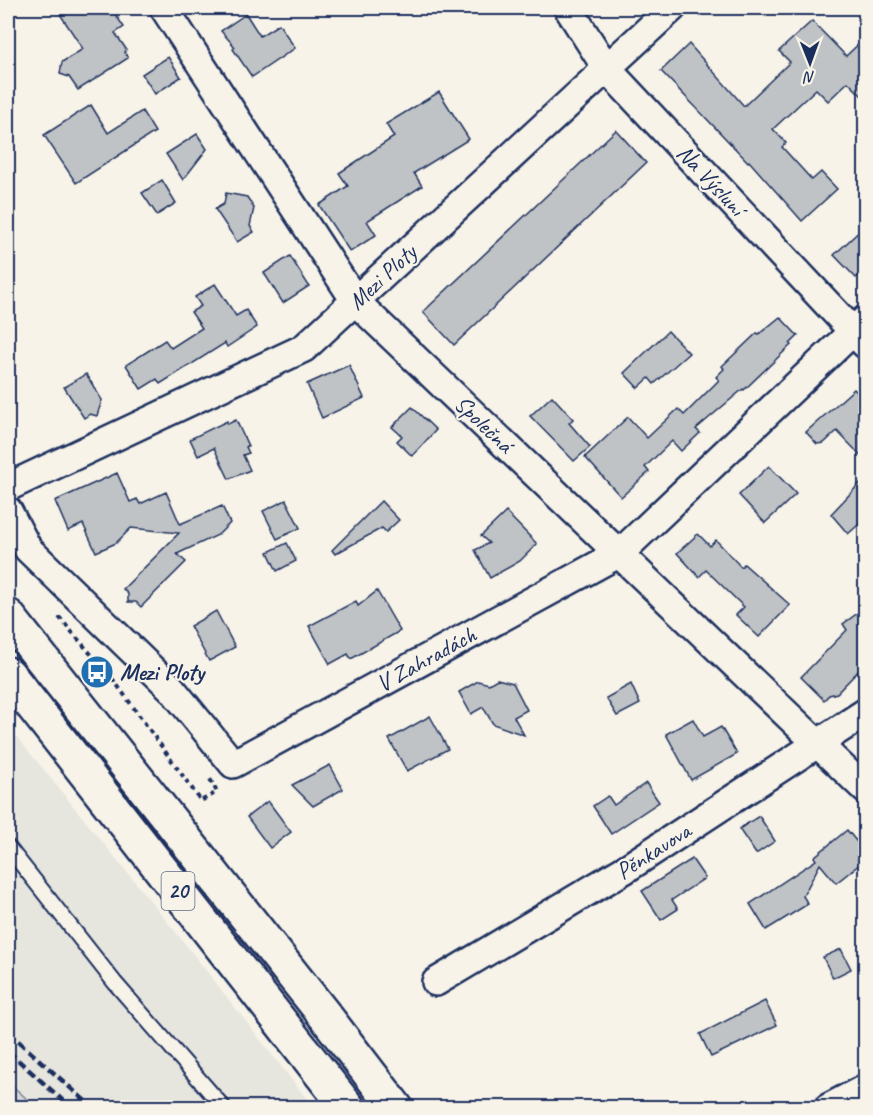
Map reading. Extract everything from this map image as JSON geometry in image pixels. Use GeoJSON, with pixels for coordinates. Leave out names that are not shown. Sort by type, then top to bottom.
{"type":"FeatureCollection","features":[{"type":"Feature","properties":{"kind":"highway"},"geometry":{"type":"LineString","coordinates":[[8,593],[32,644]]}},
{"type":"Feature","properties":{"kind":"highway","name":"20"},"geometry":{"type":"LineString","coordinates":[[8,616],[396,1107]]}},
{"type":"Feature","properties":{"kind":"highway","name":"20"},"geometry":{"type":"LineString","coordinates":[[8,674],[348,1107]]}},
{"type":"Feature","properties":{"kind":"street","name":"Společná"},"geometry":{"type":"LineString","coordinates":[[164,8],[356,302],[866,790]]}},
{"type":"Feature","properties":{"kind":"street","name":"Na Výsluní"},"geometry":{"type":"LineString","coordinates":[[567,8],[607,69],[861,332]]}},
{"type":"Feature","properties":{"kind":"street","name":"Mezi Ploty"},"geometry":{"type":"LineString","coordinates":[[8,487],[304,348],[672,8]]}},
{"type":"Feature","properties":{"kind":"street","name":"V Zahradách"},"geometry":{"type":"LineString","coordinates":[[8,511],[28,549],[172,689],[233,764],[620,553],[861,332]]}},
{"type":"Feature","properties":{"kind":"street","name":"Pěnkavova"},"geometry":{"type":"LineString","coordinates":[[436,982],[624,870],[866,712]]}},
{"type":"Feature","properties":{"kind":"street"},"geometry":{"type":"LineString","coordinates":[[828,1107],[866,1088]]}},
{"type":"Feature","properties":{"kind":"lane"},"geometry":{"type":"LineString","coordinates":[[8,847],[115,983],[224,1107]]}},
{"type":"Feature","properties":{"kind":"path"},"geometry":{"type":"LineString","coordinates":[[57,614],[115,682],[201,801],[217,792]]}},
{"type":"Feature","properties":{"kind":"shaded area"},"geometry":{"type":"Polygon","coordinates":[[[8,726],[178,935],[313,1107],[36,1107],[8,1082],[8,726]]]}},
{"type":"Feature","properties":{"kind":"shaded area"},"geometry":{"type":"Polygon","coordinates":[[[8,1082],[36,1107],[15,1107],[8,1101],[8,1082]]]}},
{"type":"Feature","properties":{"kind":"building"},"geometry":{"type":"Polygon","coordinates":[[[56,8],[111,8],[124,27],[115,33],[126,49],[125,53],[128,58],[78,90],[69,77],[60,74],[62,62],[83,49],[56,8]]]}},
{"type":"Feature","properties":{"kind":"building"},"geometry":{"type":"Polygon","coordinates":[[[246,14],[260,36],[279,24],[295,48],[252,77],[233,49],[235,47],[221,31],[246,14]]]}},
{"type":"Feature","properties":{"kind":"building"},"geometry":{"type":"Polygon","coordinates":[[[812,21],[846,56],[866,37],[866,100],[848,82],[828,101],[816,89],[773,129],[786,143],[782,147],[812,180],[821,172],[837,189],[802,221],[749,161],[661,71],[689,44],[744,106],[790,62],[779,51],[812,21]]]}},
{"type":"Feature","properties":{"kind":"building"},"geometry":{"type":"Polygon","coordinates":[[[168,57],[181,77],[155,94],[142,74],[168,57]]]}},
{"type":"Feature","properties":{"kind":"building"},"geometry":{"type":"Polygon","coordinates":[[[439,92],[469,139],[414,173],[422,186],[367,221],[376,235],[350,252],[319,205],[348,186],[339,173],[394,137],[386,124],[439,92]]]}},
{"type":"Feature","properties":{"kind":"building"},"geometry":{"type":"Polygon","coordinates":[[[91,105],[108,133],[142,111],[155,132],[76,183],[44,135],[91,105]]]}},
{"type":"Feature","properties":{"kind":"building"},"geometry":{"type":"Polygon","coordinates":[[[616,130],[646,163],[454,345],[423,312],[616,130]]]}},
{"type":"Feature","properties":{"kind":"building"},"geometry":{"type":"Polygon","coordinates":[[[197,134],[207,149],[183,180],[166,154],[197,134]]]}},
{"type":"Feature","properties":{"kind":"building"},"geometry":{"type":"Polygon","coordinates":[[[162,180],[176,203],[157,215],[142,193],[162,180]]]}},
{"type":"Feature","properties":{"kind":"building"},"geometry":{"type":"Polygon","coordinates":[[[226,193],[247,197],[254,208],[250,226],[254,232],[237,242],[215,209],[224,204],[226,193]]]}},
{"type":"Feature","properties":{"kind":"building"},"geometry":{"type":"Polygon","coordinates":[[[866,225],[866,269],[856,278],[834,255],[866,225]]]}},
{"type":"Feature","properties":{"kind":"building"},"geometry":{"type":"Polygon","coordinates":[[[290,256],[309,286],[283,303],[264,273],[290,256]]]}},
{"type":"Feature","properties":{"kind":"building"},"geometry":{"type":"Polygon","coordinates":[[[215,284],[236,316],[246,310],[257,327],[227,347],[225,343],[160,384],[157,379],[141,389],[126,365],[165,340],[171,348],[202,328],[191,312],[201,306],[195,297],[215,284]]]}},
{"type":"Feature","properties":{"kind":"building"},"geometry":{"type":"Polygon","coordinates":[[[780,317],[798,336],[791,345],[744,390],[696,429],[700,433],[681,451],[672,441],[645,467],[649,472],[621,497],[585,457],[628,417],[647,438],[678,409],[684,415],[719,380],[716,377],[724,369],[722,366],[757,333],[759,334],[780,317]]]}},
{"type":"Feature","properties":{"kind":"building"},"geometry":{"type":"Polygon","coordinates":[[[668,331],[689,353],[654,384],[649,378],[638,388],[624,373],[668,331]]]}},
{"type":"Feature","properties":{"kind":"building"},"geometry":{"type":"Polygon","coordinates":[[[349,365],[364,398],[322,418],[307,384],[349,365]]]}},
{"type":"Feature","properties":{"kind":"building"},"geometry":{"type":"Polygon","coordinates":[[[86,374],[102,400],[97,416],[90,414],[84,418],[64,387],[86,374]]]}},
{"type":"Feature","properties":{"kind":"building"},"geometry":{"type":"Polygon","coordinates":[[[854,389],[866,401],[866,461],[837,431],[824,443],[817,444],[806,432],[854,389]]]}},
{"type":"Feature","properties":{"kind":"building"},"geometry":{"type":"Polygon","coordinates":[[[552,396],[573,419],[569,423],[590,447],[574,461],[530,416],[552,396]]]}},
{"type":"Feature","properties":{"kind":"building"},"geometry":{"type":"Polygon","coordinates":[[[412,407],[436,430],[412,456],[397,441],[402,436],[392,427],[412,407]]]}},
{"type":"Feature","properties":{"kind":"building"},"geometry":{"type":"Polygon","coordinates":[[[236,420],[248,446],[246,447],[249,453],[243,455],[250,470],[229,479],[214,448],[198,456],[190,439],[227,421],[228,424],[236,420]]]}},
{"type":"Feature","properties":{"kind":"building"},"geometry":{"type":"Polygon","coordinates":[[[769,466],[796,494],[765,523],[739,495],[769,466]]]}},
{"type":"Feature","properties":{"kind":"building"},"geometry":{"type":"Polygon","coordinates":[[[117,473],[130,502],[137,499],[140,504],[166,492],[180,524],[222,506],[230,523],[218,535],[177,554],[186,562],[141,607],[136,602],[128,602],[128,594],[123,589],[179,533],[131,528],[116,543],[96,552],[83,524],[68,531],[55,501],[117,473]]]}},
{"type":"Feature","properties":{"kind":"building"},"geometry":{"type":"Polygon","coordinates":[[[866,477],[866,518],[848,534],[831,514],[866,477]]]}},
{"type":"Feature","properties":{"kind":"building"},"geometry":{"type":"Polygon","coordinates":[[[286,500],[300,528],[277,539],[263,511],[286,500]]]}},
{"type":"Feature","properties":{"kind":"building"},"geometry":{"type":"Polygon","coordinates":[[[381,501],[399,520],[386,532],[382,528],[335,554],[332,550],[381,501]]]}},
{"type":"Feature","properties":{"kind":"building"},"geometry":{"type":"Polygon","coordinates":[[[506,512],[537,544],[520,561],[490,578],[475,550],[489,543],[481,536],[506,512]]]}},
{"type":"Feature","properties":{"kind":"building"},"geometry":{"type":"Polygon","coordinates":[[[698,534],[710,546],[716,540],[741,567],[744,564],[790,605],[759,637],[736,615],[744,607],[706,570],[699,577],[677,553],[698,534]]]}},
{"type":"Feature","properties":{"kind":"building"},"geometry":{"type":"Polygon","coordinates":[[[287,543],[296,561],[277,571],[268,552],[287,543]]]}},
{"type":"Feature","properties":{"kind":"building"},"geometry":{"type":"Polygon","coordinates":[[[377,591],[400,631],[351,659],[348,654],[330,664],[309,626],[356,601],[358,606],[377,591]]]}},
{"type":"Feature","properties":{"kind":"building"},"geometry":{"type":"Polygon","coordinates":[[[866,607],[866,663],[837,693],[829,695],[824,700],[801,677],[847,630],[843,624],[866,607]]]}},
{"type":"Feature","properties":{"kind":"building"},"geometry":{"type":"Polygon","coordinates":[[[216,611],[235,647],[209,661],[190,626],[216,611]]]}},
{"type":"Feature","properties":{"kind":"building"},"geometry":{"type":"Polygon","coordinates":[[[497,679],[513,683],[527,710],[514,717],[524,735],[493,724],[483,707],[471,714],[459,692],[478,681],[489,684],[497,679]]]}},
{"type":"Feature","properties":{"kind":"building"},"geometry":{"type":"Polygon","coordinates":[[[631,684],[640,704],[617,716],[606,698],[631,684]]]}},
{"type":"Feature","properties":{"kind":"building"},"geometry":{"type":"Polygon","coordinates":[[[430,716],[448,749],[407,771],[389,739],[430,716]]]}},
{"type":"Feature","properties":{"kind":"building"},"geometry":{"type":"Polygon","coordinates":[[[693,719],[703,737],[721,727],[737,754],[691,780],[666,734],[693,719]]]}},
{"type":"Feature","properties":{"kind":"building"},"geometry":{"type":"Polygon","coordinates":[[[330,765],[343,789],[313,806],[292,785],[330,765]]]}},
{"type":"Feature","properties":{"kind":"building"},"geometry":{"type":"Polygon","coordinates":[[[646,783],[659,802],[611,834],[593,806],[608,796],[614,805],[646,783]]]}},
{"type":"Feature","properties":{"kind":"building"},"geometry":{"type":"Polygon","coordinates":[[[268,801],[291,832],[270,848],[247,817],[268,801]]]}},
{"type":"Feature","properties":{"kind":"building"},"geometry":{"type":"Polygon","coordinates":[[[759,816],[775,841],[756,854],[739,829],[759,816]]]}},
{"type":"Feature","properties":{"kind":"building"},"geometry":{"type":"Polygon","coordinates":[[[847,830],[862,848],[858,852],[863,857],[858,860],[860,864],[836,883],[820,864],[803,896],[808,904],[766,930],[750,904],[816,860],[814,857],[847,830]]]}},
{"type":"Feature","properties":{"kind":"building"},"geometry":{"type":"Polygon","coordinates":[[[692,859],[705,878],[672,900],[678,909],[661,920],[642,891],[692,859]]]}},
{"type":"Feature","properties":{"kind":"building"},"geometry":{"type":"Polygon","coordinates":[[[841,949],[851,969],[833,978],[823,957],[841,949]]]}},
{"type":"Feature","properties":{"kind":"building"},"geometry":{"type":"Polygon","coordinates":[[[765,1001],[777,1025],[711,1057],[700,1034],[765,1001]]]}},
{"type":"Feature","properties":{"kind":"railway"},"geometry":{"type":"LineString","coordinates":[[8,1032],[93,1108]]}},
{"type":"Feature","properties":{"kind":"railway"},"geometry":{"type":"LineString","coordinates":[[8,1051],[71,1108]]}},
{"type":"Feature","properties":{"kind":"place","name":"Mezi Ploty"},"geometry":{"type":"Point","coordinates":[97,672]}}]}
